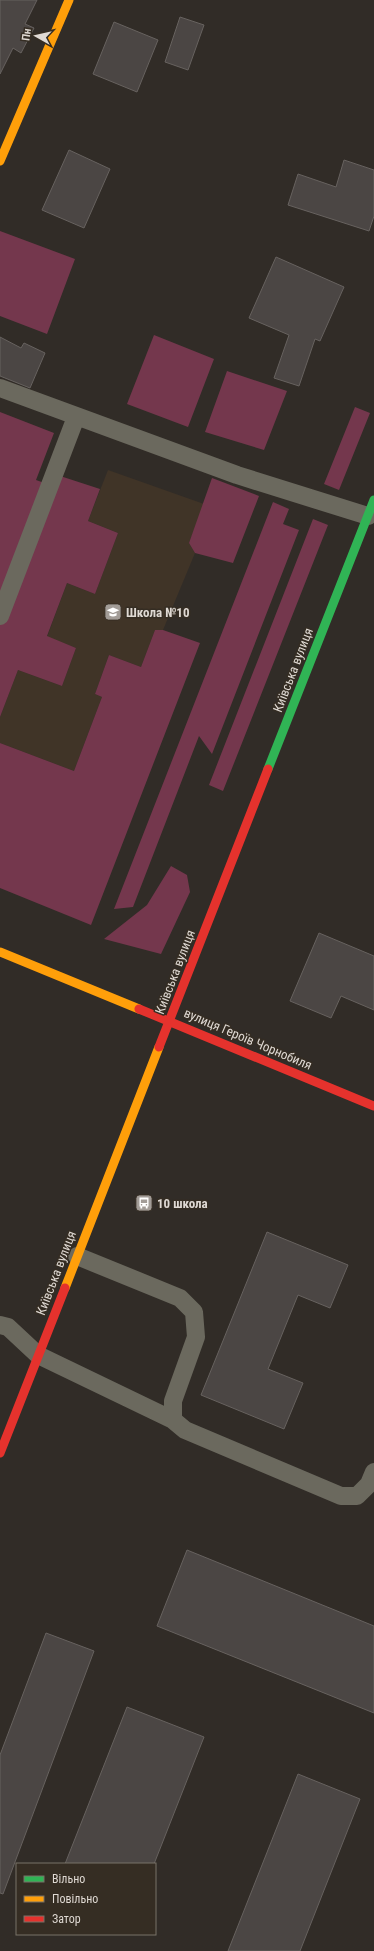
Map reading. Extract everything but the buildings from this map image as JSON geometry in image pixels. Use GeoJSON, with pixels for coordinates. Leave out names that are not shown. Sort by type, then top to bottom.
{"type":"FeatureCollection","features":[{"type":"Feature","properties":{"kind":"street"},"geometry":{"type":"LineString","coordinates":[[0,161],[69,0]]}},
{"type":"Feature","properties":{"kind":"street","name":"Київська вулиця"},"geometry":{"type":"LineString","coordinates":[[0,1453],[371,508]]}},
{"type":"Feature","properties":{"kind":"street","name":"вулиця Героїв Чорнобиля"},"geometry":{"type":"LineString","coordinates":[[0,952],[170,1020],[374,1106]]}},
{"type":"Feature","properties":{"kind":"lane"},"geometry":{"type":"LineString","coordinates":[[0,388],[236,475],[371,508]]}},
{"type":"Feature","properties":{"kind":"lane"},"geometry":{"type":"LineString","coordinates":[[0,616],[76,417]]}},
{"type":"Feature","properties":{"kind":"lane"},"geometry":{"type":"LineString","coordinates":[[77,1256],[180,1298],[194,1312],[196,1337],[173,1401],[173,1420]]}},
{"type":"Feature","properties":{"kind":"lane"},"geometry":{"type":"LineString","coordinates":[[0,1325],[8,1327],[38,1355],[173,1420],[185,1430],[341,1496],[357,1496],[369,1484],[374,1472]]}},
{"type":"Feature","properties":{"kind":"shaded area"},"geometry":{"type":"Polygon","coordinates":[[[0,231],[75,259],[47,334],[0,316],[0,231]]]}},
{"type":"Feature","properties":{"kind":"shaded area"},"geometry":{"type":"Polygon","coordinates":[[[154,335],[214,359],[188,427],[127,404],[154,335]]]}},
{"type":"Feature","properties":{"kind":"shaded area"},"geometry":{"type":"Polygon","coordinates":[[[227,371],[287,391],[264,450],[205,432],[227,371]]]}},
{"type":"Feature","properties":{"kind":"shaded area"},"geometry":{"type":"Polygon","coordinates":[[[355,407],[370,413],[339,490],[324,484],[355,407]]]}},
{"type":"Feature","properties":{"kind":"shaded area"},"geometry":{"type":"Polygon","coordinates":[[[0,412],[54,433],[36,480],[50,485],[54,474],[100,489],[88,521],[118,533],[95,594],[67,583],[47,636],[76,648],[62,686],[18,670],[0,717],[0,412]]]}},
{"type":"Feature","properties":{"kind":"shaded area","name":"Школа №10"},"geometry":{"type":"Polygon","coordinates":[[[108,470],[204,504],[189,543],[195,553],[163,630],[155,630],[141,667],[109,655],[95,694],[102,697],[74,771],[0,743],[0,717],[18,670],[62,686],[76,648],[47,637],[67,583],[95,594],[118,533],[88,521],[108,470]]]}},
{"type":"Feature","properties":{"kind":"shaded area"},"geometry":{"type":"Polygon","coordinates":[[[212,478],[259,496],[233,563],[195,553],[189,543],[212,478]]]}},
{"type":"Feature","properties":{"kind":"shaded area"},"geometry":{"type":"Polygon","coordinates":[[[273,502],[289,509],[283,524],[299,530],[212,754],[199,736],[133,907],[114,909],[273,502]]]}},
{"type":"Feature","properties":{"kind":"shaded area"},"geometry":{"type":"Polygon","coordinates":[[[313,519],[328,525],[223,791],[209,785],[313,519]]]}},
{"type":"Feature","properties":{"kind":"shaded area"},"geometry":{"type":"Polygon","coordinates":[[[155,630],[163,630],[200,643],[91,925],[0,888],[0,743],[74,771],[102,697],[95,694],[109,655],[141,667],[155,630]]]}},
{"type":"Feature","properties":{"kind":"shaded area"},"geometry":{"type":"Polygon","coordinates":[[[171,866],[187,875],[190,892],[161,954],[104,939],[147,905],[171,866]]]}},
{"type":"Feature","properties":{"kind":"traffic: fast"},"geometry":{"type":"LineString","coordinates":[[268,769],[374,500]]}},
{"type":"Feature","properties":{"kind":"traffic: slow"},"geometry":{"type":"LineString","coordinates":[[0,161],[69,0]]}},
{"type":"Feature","properties":{"kind":"traffic: slow"},"geometry":{"type":"LineString","coordinates":[[0,952],[139,1009]]}},
{"type":"Feature","properties":{"kind":"traffic: slow"},"geometry":{"type":"LineString","coordinates":[[65,1288],[159,1047]]}},
{"type":"Feature","properties":{"kind":"traffic: jam"},"geometry":{"type":"LineString","coordinates":[[159,1047],[268,769]]}},
{"type":"Feature","properties":{"kind":"traffic: jam"},"geometry":{"type":"LineString","coordinates":[[139,1009],[374,1106]]}},
{"type":"Feature","properties":{"kind":"traffic: jam"},"geometry":{"type":"LineString","coordinates":[[0,1453],[65,1288]]}},
{"type":"Feature","properties":{"kind":"place","name":"Школа №10"},"geometry":{"type":"Point","coordinates":[113,612]}},
{"type":"Feature","properties":{"kind":"place","name":"10 школа"},"geometry":{"type":"Point","coordinates":[144,1203]}}]}
